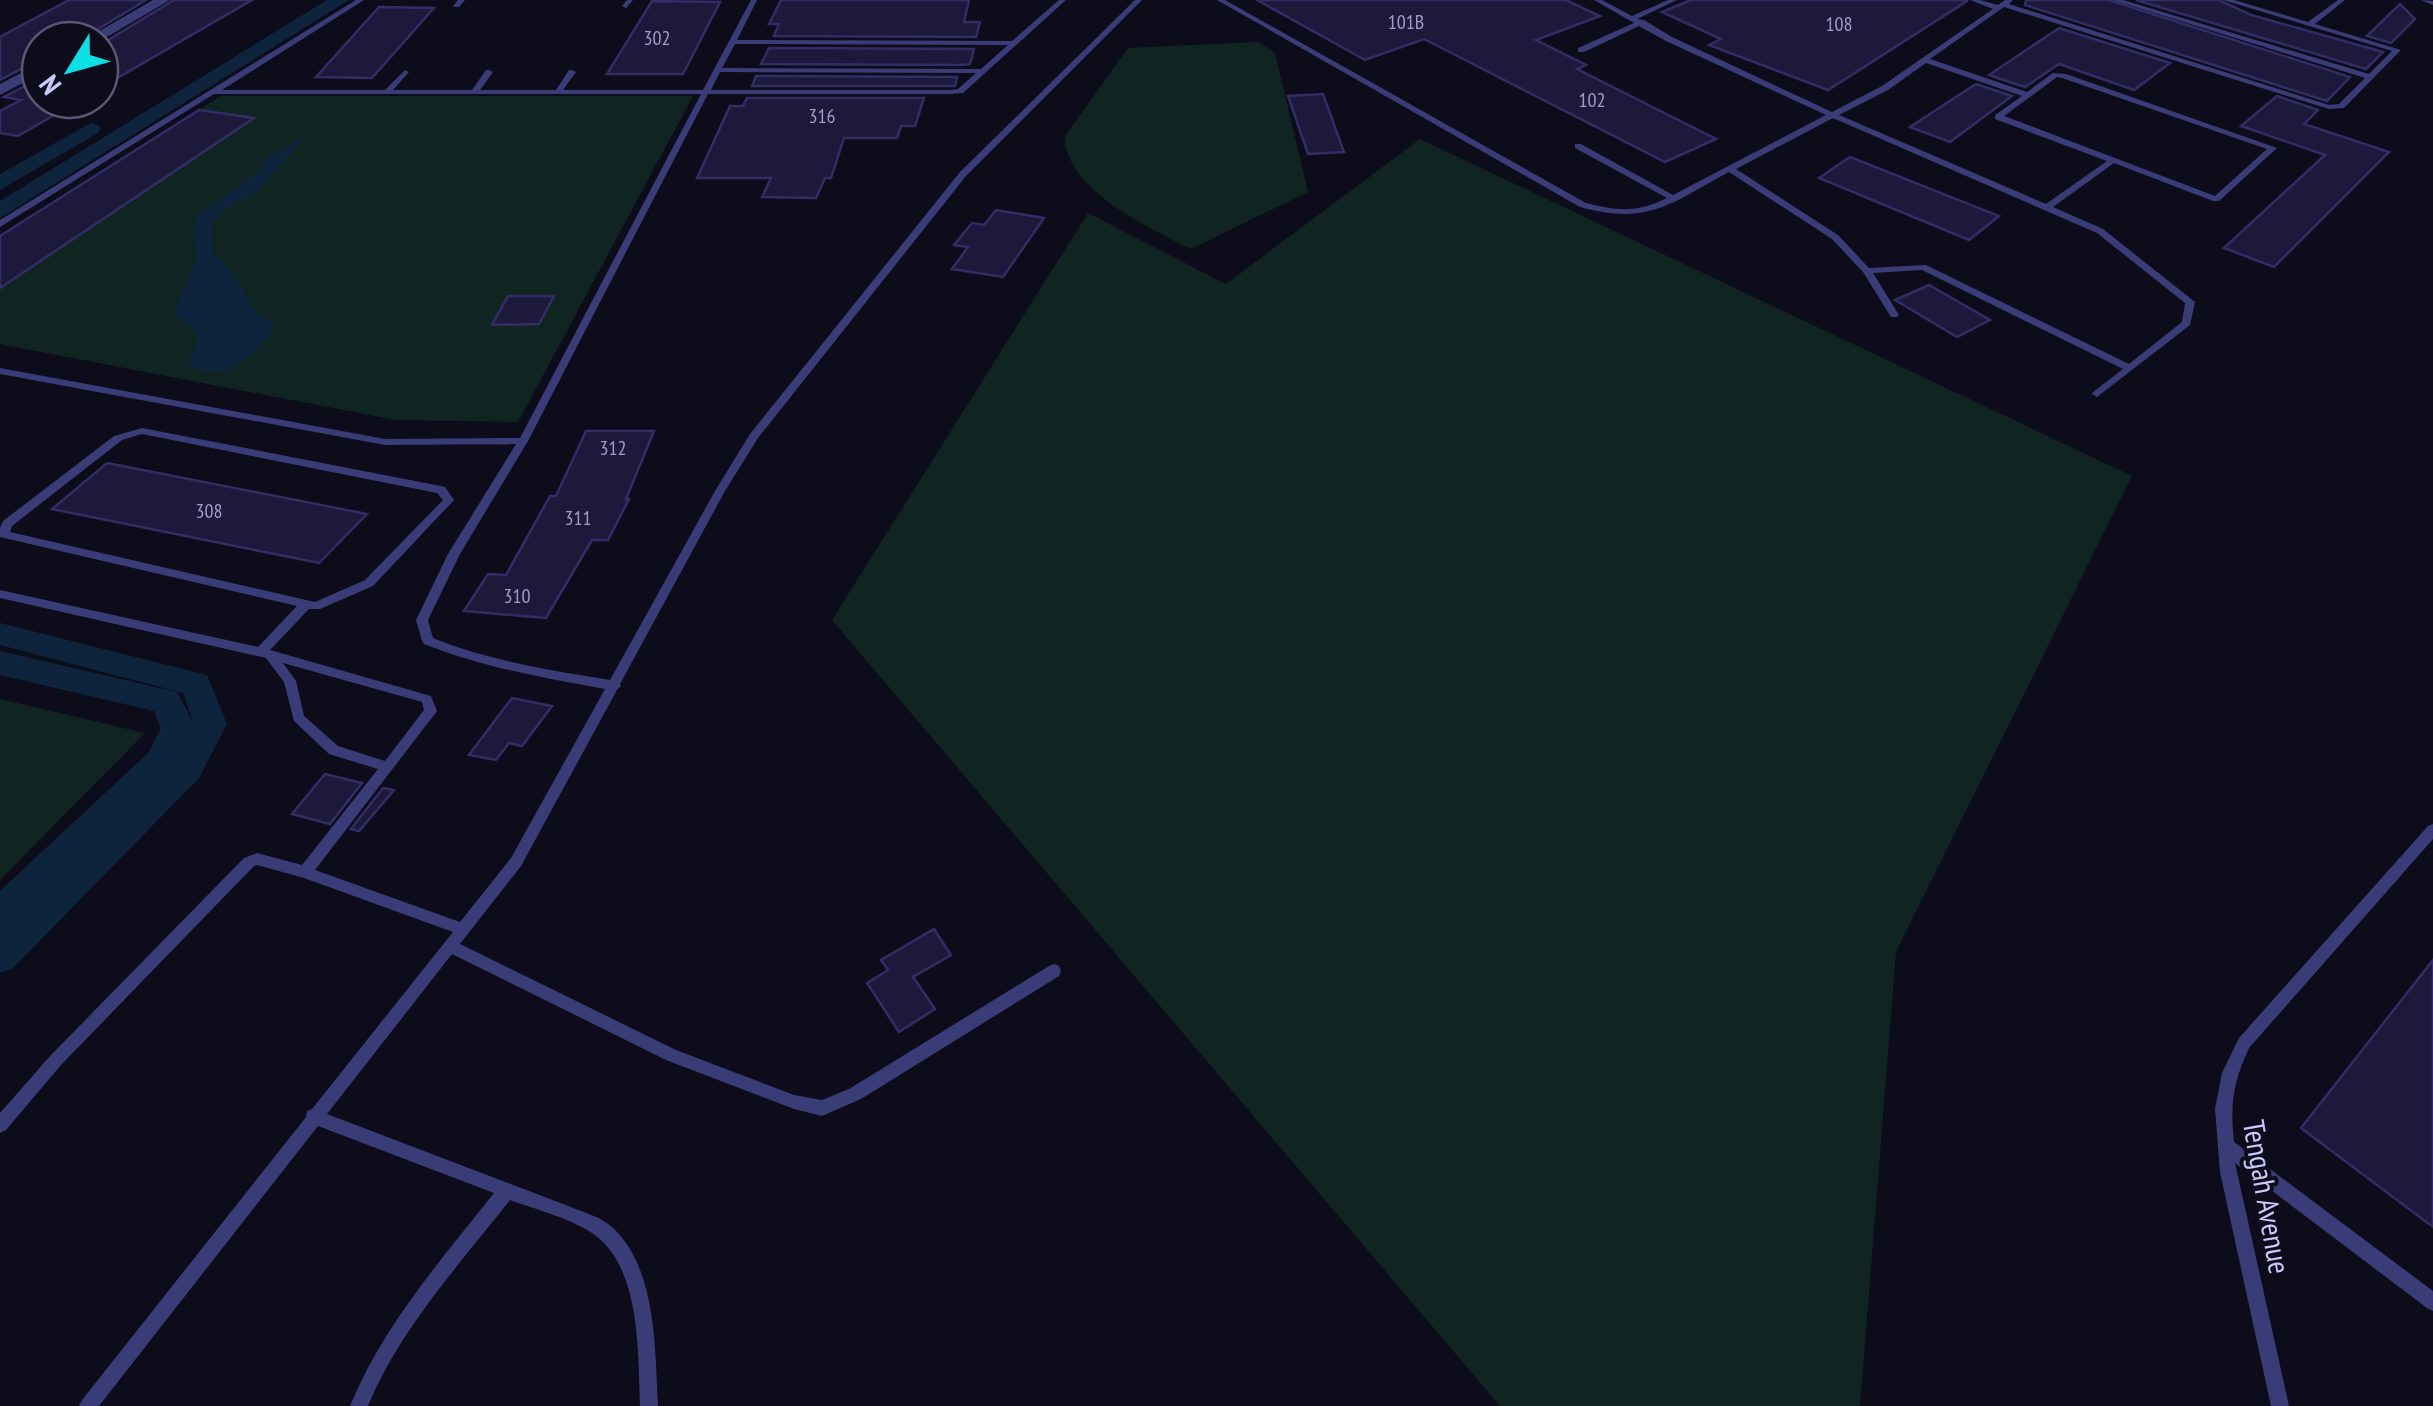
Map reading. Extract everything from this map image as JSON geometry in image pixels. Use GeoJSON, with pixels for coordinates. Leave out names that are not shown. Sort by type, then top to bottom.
{"type":"FeatureCollection","features":[{"type":"Feature","properties":{"kind":"street"},"geometry":{"type":"LineString","coordinates":[[120,24],[163,0]]}},
{"type":"Feature","properties":{"kind":"lane"},"geometry":{"type":"LineString","coordinates":[[0,224],[361,0]]}},
{"type":"Feature","properties":{"kind":"lane"},"geometry":{"type":"LineString","coordinates":[[615,686],[517,670],[462,656],[428,641],[422,620],[432,594],[523,441],[754,0]]}},
{"type":"Feature","properties":{"kind":"lane"},"geometry":{"type":"LineString","coordinates":[[212,92],[951,92],[960,91],[1063,0]]}},
{"type":"Feature","properties":{"kind":"lane"},"geometry":{"type":"LineString","coordinates":[[1220,0],[1582,204],[1605,212],[1632,214],[1673,198],[1834,116],[1925,60],[2004,4]]}},
{"type":"Feature","properties":{"kind":"lane"},"geometry":{"type":"LineString","coordinates":[[1598,0],[1668,40],[2100,231],[2190,302],[2186,323],[2097,394]]}},
{"type":"Feature","properties":{"kind":"lane"},"geometry":{"type":"LineString","coordinates":[[1581,50],[1674,0]]}},
{"type":"Feature","properties":{"kind":"lane"},"geometry":{"type":"LineString","coordinates":[[1973,0],[2004,4],[2330,107],[2341,106],[2397,50],[2226,0]]}},
{"type":"Feature","properties":{"kind":"lane"},"geometry":{"type":"LineString","coordinates":[[2116,0],[2371,76]]}},
{"type":"Feature","properties":{"kind":"lane"},"geometry":{"type":"LineString","coordinates":[[2327,0],[2340,2]]}},
{"type":"Feature","properties":{"kind":"lane"},"geometry":{"type":"LineString","coordinates":[[2424,0],[2433,2]]}},
{"type":"Feature","properties":{"kind":"lane"},"geometry":{"type":"LineString","coordinates":[[88,1406],[516,862],[720,490],[754,436],[963,174],[1141,1]]}},
{"type":"Feature","properties":{"kind":"lane"},"geometry":{"type":"LineString","coordinates":[[2310,24],[2340,2]]}},
{"type":"Feature","properties":{"kind":"lane"},"geometry":{"type":"LineString","coordinates":[[732,42],[1013,43]]}},
{"type":"Feature","properties":{"kind":"lane"},"geometry":{"type":"LineString","coordinates":[[1925,60],[2028,95]]}},
{"type":"Feature","properties":{"kind":"lane"},"geometry":{"type":"LineString","coordinates":[[718,70],[982,71]]}},
{"type":"Feature","properties":{"kind":"lane"},"geometry":{"type":"LineString","coordinates":[[387,92],[405,72]]}},
{"type":"Feature","properties":{"kind":"lane"},"geometry":{"type":"LineString","coordinates":[[474,92],[489,72]]}},
{"type":"Feature","properties":{"kind":"lane"},"geometry":{"type":"LineString","coordinates":[[558,92],[572,72]]}},
{"type":"Feature","properties":{"kind":"lane"},"geometry":{"type":"LineString","coordinates":[[2053,76],[2063,76],[2274,148],[2216,199],[2112,160],[2000,119],[1999,115],[2053,76]]}},
{"type":"Feature","properties":{"kind":"lane"},"geometry":{"type":"LineString","coordinates":[[1578,146],[1673,198]]}},
{"type":"Feature","properties":{"kind":"lane"},"geometry":{"type":"LineString","coordinates":[[2048,207],[2112,160]]}},
{"type":"Feature","properties":{"kind":"lane"},"geometry":{"type":"LineString","coordinates":[[1730,169],[1834,237],[1867,271],[1894,315]]}},
{"type":"Feature","properties":{"kind":"lane"},"geometry":{"type":"LineString","coordinates":[[1867,271],[1923,267],[2129,368]]}},
{"type":"Feature","properties":{"kind":"lane"},"geometry":{"type":"LineString","coordinates":[[0,370],[385,442],[523,441]]}},
{"type":"Feature","properties":{"kind":"lane"},"geometry":{"type":"LineString","coordinates":[[142,431],[441,490],[448,496],[447,503],[369,583],[324,604],[307,603],[8,538],[3,530],[118,438],[142,431]]}},
{"type":"Feature","properties":{"kind":"lane"},"geometry":{"type":"LineString","coordinates":[[0,594],[265,653],[427,699],[431,711],[304,872]]}},
{"type":"Feature","properties":{"kind":"lane"},"geometry":{"type":"LineString","coordinates":[[265,653],[307,603]]}},
{"type":"Feature","properties":{"kind":"lane"},"geometry":{"type":"LineString","coordinates":[[265,653],[290,681],[298,718],[334,750],[384,766]]}},
{"type":"Feature","properties":{"kind":"lane","name":"Tengah Avenue"},"geometry":{"type":"LineString","coordinates":[[2280,1406],[2226,1146],[2223,1108],[2230,1073],[2244,1043],[2433,830]]}},
{"type":"Feature","properties":{"kind":"lane"},"geometry":{"type":"LineString","coordinates":[[0,1125],[56,1060],[243,866],[257,859],[304,872],[463,930]]}},
{"type":"Feature","properties":{"kind":"lane"},"geometry":{"type":"LineString","coordinates":[[449,946],[671,1055],[794,1102],[822,1108],[855,1094],[1054,971]]}},
{"type":"Feature","properties":{"kind":"lane"},"geometry":{"type":"LineString","coordinates":[[313,1116],[606,1233],[628,1265],[644,1325],[648,1406]]}},
{"type":"Feature","properties":{"kind":"lane"},"geometry":{"type":"LineString","coordinates":[[2226,1146],[2433,1302]]}},
{"type":"Feature","properties":{"kind":"lane"},"geometry":{"type":"LineString","coordinates":[[359,1406],[364,1389],[415,1310],[506,1191]]}},
{"type":"Feature","properties":{"kind":"green space"},"geometry":{"type":"Polygon","coordinates":[[[1258,42],[1275,53],[1308,192],[1191,249],[1112,204],[1078,173],[1068,155],[1065,136],[1128,48],[1258,42]]]}},
{"type":"Feature","properties":{"kind":"green space"},"geometry":{"type":"Polygon","coordinates":[[[220,96],[693,96],[518,422],[396,420],[0,344],[0,288],[253,119],[199,110],[220,96]]]}},
{"type":"Feature","properties":{"kind":"green space"},"geometry":{"type":"Polygon","coordinates":[[[1420,139],[2132,476],[1896,952],[1860,1406],[1500,1406],[832,620],[1088,213],[1226,284],[1420,139]]]}},
{"type":"Feature","properties":{"kind":"green space"},"geometry":{"type":"Polygon","coordinates":[[[0,699],[145,733],[0,880],[0,699]]]}},
{"type":"Feature","properties":{"kind":"water"},"geometry":{"type":"Polygon","coordinates":[[[305,136],[260,188],[226,209],[212,226],[214,255],[230,269],[256,312],[273,323],[274,328],[237,365],[213,372],[188,364],[198,339],[193,329],[173,313],[197,259],[193,231],[198,215],[257,173],[266,159],[305,136]]]}},
{"type":"Feature","properties":{"kind":"building"},"geometry":{"type":"Polygon","coordinates":[[[69,0],[146,0],[113,20],[32,20],[69,0]]]}},
{"type":"Feature","properties":{"kind":"building"},"geometry":{"type":"Polygon","coordinates":[[[174,0],[252,0],[120,76],[120,33],[174,0]]]}},
{"type":"Feature","properties":{"kind":"building"},"geometry":{"type":"Polygon","coordinates":[[[781,0],[969,0],[964,22],[980,22],[976,37],[774,36],[779,24],[769,24],[781,0]]]}},
{"type":"Feature","properties":{"kind":"building"},"geometry":{"type":"Polygon","coordinates":[[[1257,0],[1566,0],[1600,16],[1536,40],[1586,65],[1577,69],[1716,139],[1665,162],[1424,39],[1365,60],[1257,0]]]}},
{"type":"Feature","properties":{"kind":"building"},"geometry":{"type":"Polygon","coordinates":[[[1691,0],[1967,1],[1828,90],[1709,45],[1721,39],[1662,12],[1691,0]]]}},
{"type":"Feature","properties":{"kind":"building"},"geometry":{"type":"Polygon","coordinates":[[[2026,0],[2109,0],[2350,77],[2327,101],[2025,5],[2026,0]]]}},
{"type":"Feature","properties":{"kind":"building"},"geometry":{"type":"Polygon","coordinates":[[[2136,0],[2219,0],[2251,15],[2383,52],[2366,69],[2136,0]]]}},
{"type":"Feature","properties":{"kind":"building"},"geometry":{"type":"Polygon","coordinates":[[[652,1],[720,2],[683,74],[607,74],[652,1]]]}},
{"type":"Feature","properties":{"kind":"building"},"geometry":{"type":"Polygon","coordinates":[[[2400,4],[2415,19],[2391,43],[2367,36],[2400,4]]]}},
{"type":"Feature","properties":{"kind":"building"},"geometry":{"type":"Polygon","coordinates":[[[379,7],[434,8],[372,78],[316,77],[379,7]]]}},
{"type":"Feature","properties":{"kind":"building"},"geometry":{"type":"Polygon","coordinates":[[[20,26],[20,70],[0,80],[0,37],[20,26]]]}},
{"type":"Feature","properties":{"kind":"building"},"geometry":{"type":"Polygon","coordinates":[[[2059,28],[2170,63],[2134,90],[2059,64],[2025,87],[1989,75],[2059,28]]]}},
{"type":"Feature","properties":{"kind":"building"},"geometry":{"type":"Polygon","coordinates":[[[769,48],[974,49],[970,64],[960,65],[761,64],[769,48]]]}},
{"type":"Feature","properties":{"kind":"building"},"geometry":{"type":"Polygon","coordinates":[[[756,76],[957,77],[955,86],[752,86],[756,76]]]}},
{"type":"Feature","properties":{"kind":"building"},"geometry":{"type":"Polygon","coordinates":[[[1976,84],[2012,96],[1950,142],[1910,127],[1976,84]]]}},
{"type":"Feature","properties":{"kind":"building"},"geometry":{"type":"Polygon","coordinates":[[[20,89],[20,100],[4,97],[20,89]]]}},
{"type":"Feature","properties":{"kind":"building"},"geometry":{"type":"Polygon","coordinates":[[[1323,94],[1344,152],[1308,154],[1288,96],[1323,94]]]}},
{"type":"Feature","properties":{"kind":"building"},"geometry":{"type":"Polygon","coordinates":[[[2277,96],[2318,110],[2304,124],[2389,152],[2274,267],[2224,248],[2325,155],[2241,126],[2277,96]]]}},
{"type":"Feature","properties":{"kind":"building"},"geometry":{"type":"Polygon","coordinates":[[[747,98],[924,98],[915,126],[901,126],[897,138],[844,138],[831,178],[825,178],[816,198],[762,197],[771,178],[697,178],[730,106],[743,106],[747,98]]]}},
{"type":"Feature","properties":{"kind":"building"},"geometry":{"type":"Polygon","coordinates":[[[20,101],[20,120],[46,120],[18,136],[0,133],[0,111],[20,101]]]}},
{"type":"Feature","properties":{"kind":"building"},"geometry":{"type":"Polygon","coordinates":[[[199,110],[254,118],[0,288],[0,236],[199,110]]]}},
{"type":"Feature","properties":{"kind":"building"},"geometry":{"type":"Polygon","coordinates":[[[1850,157],[1999,216],[1969,240],[1819,178],[1850,157]]]}},
{"type":"Feature","properties":{"kind":"building"},"geometry":{"type":"Polygon","coordinates":[[[996,210],[1044,218],[1003,277],[952,269],[968,247],[954,245],[972,223],[984,225],[996,210]]]}},
{"type":"Feature","properties":{"kind":"building"},"geometry":{"type":"Polygon","coordinates":[[[1929,285],[1990,320],[1957,337],[1895,300],[1929,285]]]}},
{"type":"Feature","properties":{"kind":"building"},"geometry":{"type":"Polygon","coordinates":[[[508,296],[554,296],[539,324],[492,325],[508,296]]]}},
{"type":"Feature","properties":{"kind":"building"},"geometry":{"type":"Polygon","coordinates":[[[586,431],[654,431],[629,499],[608,540],[592,540],[546,618],[464,611],[488,574],[506,575],[550,496],[556,496],[586,431]]]}},
{"type":"Feature","properties":{"kind":"building"},"geometry":{"type":"Polygon","coordinates":[[[107,463],[367,514],[319,563],[52,509],[107,463]]]}},
{"type":"Feature","properties":{"kind":"building"},"geometry":{"type":"Polygon","coordinates":[[[512,698],[552,706],[522,746],[509,743],[496,760],[469,755],[512,698]]]}},
{"type":"Feature","properties":{"kind":"building"},"geometry":{"type":"Polygon","coordinates":[[[325,774],[362,783],[330,824],[292,814],[325,774]]]}},
{"type":"Feature","properties":{"kind":"building"},"geometry":{"type":"Polygon","coordinates":[[[383,788],[394,790],[359,831],[351,829],[383,788]]]}},
{"type":"Feature","properties":{"kind":"building"},"geometry":{"type":"Polygon","coordinates":[[[934,929],[951,955],[913,977],[935,1009],[899,1032],[867,983],[888,970],[881,960],[934,929]]]}},
{"type":"Feature","properties":{"kind":"building"},"geometry":{"type":"Polygon","coordinates":[[[2433,960],[2433,1227],[2301,1128],[2433,960]]]}},
{"type":"Feature","properties":{"kind":"waterway"},"geometry":{"type":"LineString","coordinates":[[0,211],[340,0]]}},
{"type":"Feature","properties":{"kind":"waterway"},"geometry":{"type":"LineString","coordinates":[[0,183],[91,129]]}},
{"type":"Feature","properties":{"kind":"waterway"},"geometry":{"type":"LineString","coordinates":[[0,634],[196,684],[211,724],[187,768],[0,956]]}},
{"type":"Feature","properties":{"kind":"waterway"},"geometry":{"type":"LineString","coordinates":[[0,663],[166,701],[178,728],[160,762],[0,914]]}}]}
